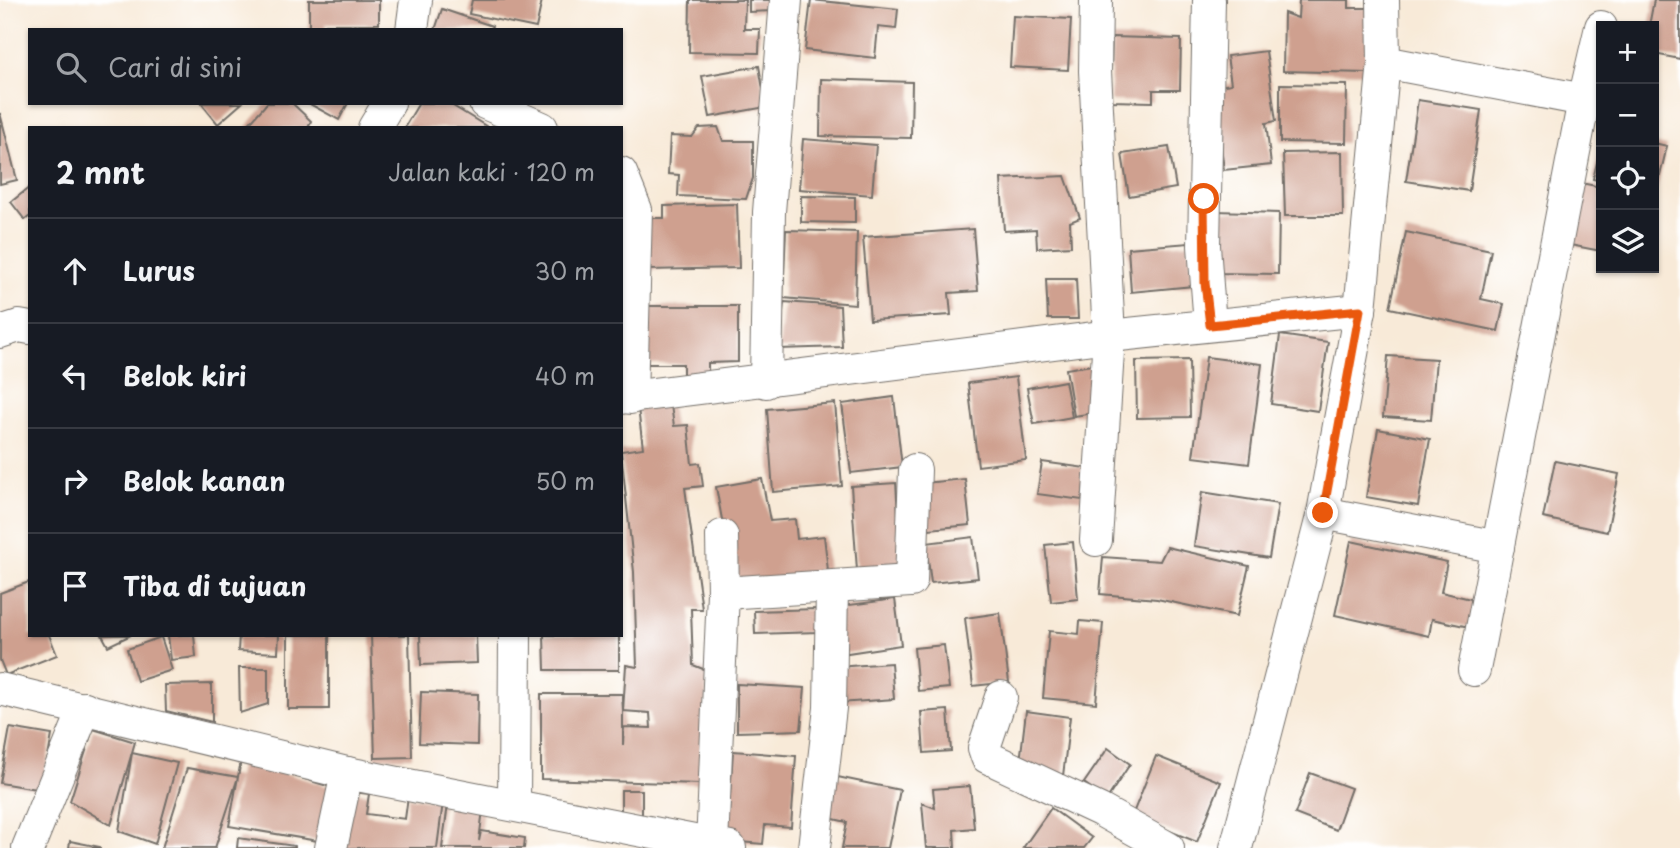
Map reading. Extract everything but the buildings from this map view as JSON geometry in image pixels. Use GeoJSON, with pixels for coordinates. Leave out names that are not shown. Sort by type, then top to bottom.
{"type":"FeatureCollection","features":[{"type":"Feature","properties":{"kind":"street"},"geometry":{"type":"LineString","coordinates":[[412,28],[416,0]]}},
{"type":"Feature","properties":{"kind":"street"},"geometry":{"type":"LineString","coordinates":[[766,382],[769,212],[786,0]]}},
{"type":"Feature","properties":{"kind":"street"},"geometry":{"type":"LineString","coordinates":[[1096,0],[1096,71],[1109,336],[1096,540]]}},
{"type":"Feature","properties":{"kind":"street"},"geometry":{"type":"LineString","coordinates":[[1209,0],[1203,246],[1210,325]]}},
{"type":"Feature","properties":{"kind":"street"},"geometry":{"type":"LineString","coordinates":[[1236,848],[1323,513],[1360,310],[1384,62],[1383,0]]}},
{"type":"Feature","properties":{"kind":"street"},"geometry":{"type":"LineString","coordinates":[[1603,21],[1608,0]]}},
{"type":"Feature","properties":{"kind":"street"},"geometry":{"type":"LineString","coordinates":[[1474,670],[1596,48]]}},
{"type":"Feature","properties":{"kind":"street"},"geometry":{"type":"LineString","coordinates":[[1384,62],[1584,100]]}},
{"type":"Feature","properties":{"kind":"street"},"geometry":{"type":"LineString","coordinates":[[375,126],[388,105]]}},
{"type":"Feature","properties":{"kind":"street"},"geometry":{"type":"LineString","coordinates":[[490,105],[537,126]]}},
{"type":"Feature","properties":{"kind":"street"},"geometry":{"type":"LineString","coordinates":[[623,178],[636,209],[626,398],[1109,336],[1360,310]]}},
{"type":"Feature","properties":{"kind":"street"},"geometry":{"type":"LineString","coordinates":[[0,332],[19,326],[28,328]]}},
{"type":"Feature","properties":{"kind":"street"},"geometry":{"type":"LineString","coordinates":[[723,593],[913,580],[915,470]]}},
{"type":"Feature","properties":{"kind":"street"},"geometry":{"type":"LineString","coordinates":[[1323,513],[1498,547]]}},
{"type":"Feature","properties":{"kind":"street"},"geometry":{"type":"LineString","coordinates":[[0,689],[347,773],[721,846],[722,536]]}},
{"type":"Feature","properties":{"kind":"street"},"geometry":{"type":"LineString","coordinates":[[814,848],[830,708],[832,587]]}},
{"type":"Feature","properties":{"kind":"street"},"geometry":{"type":"LineString","coordinates":[[514,804],[515,637]]}},
{"type":"Feature","properties":{"kind":"street"},"geometry":{"type":"LineString","coordinates":[[1001,697],[984,748],[987,757],[1100,810],[1168,848]]}},
{"type":"Feature","properties":{"kind":"street"},"geometry":{"type":"LineString","coordinates":[[28,848],[85,708]]}},
{"type":"Feature","properties":{"kind":"street"},"geometry":{"type":"LineString","coordinates":[[331,848],[347,773]]}},
{"type":"Feature","properties":{"kind":"route"},"geometry":{"type":"LineString","coordinates":[[1204,199],[1203,246],[1210,325],[1360,310],[1323,513]]}}]}
